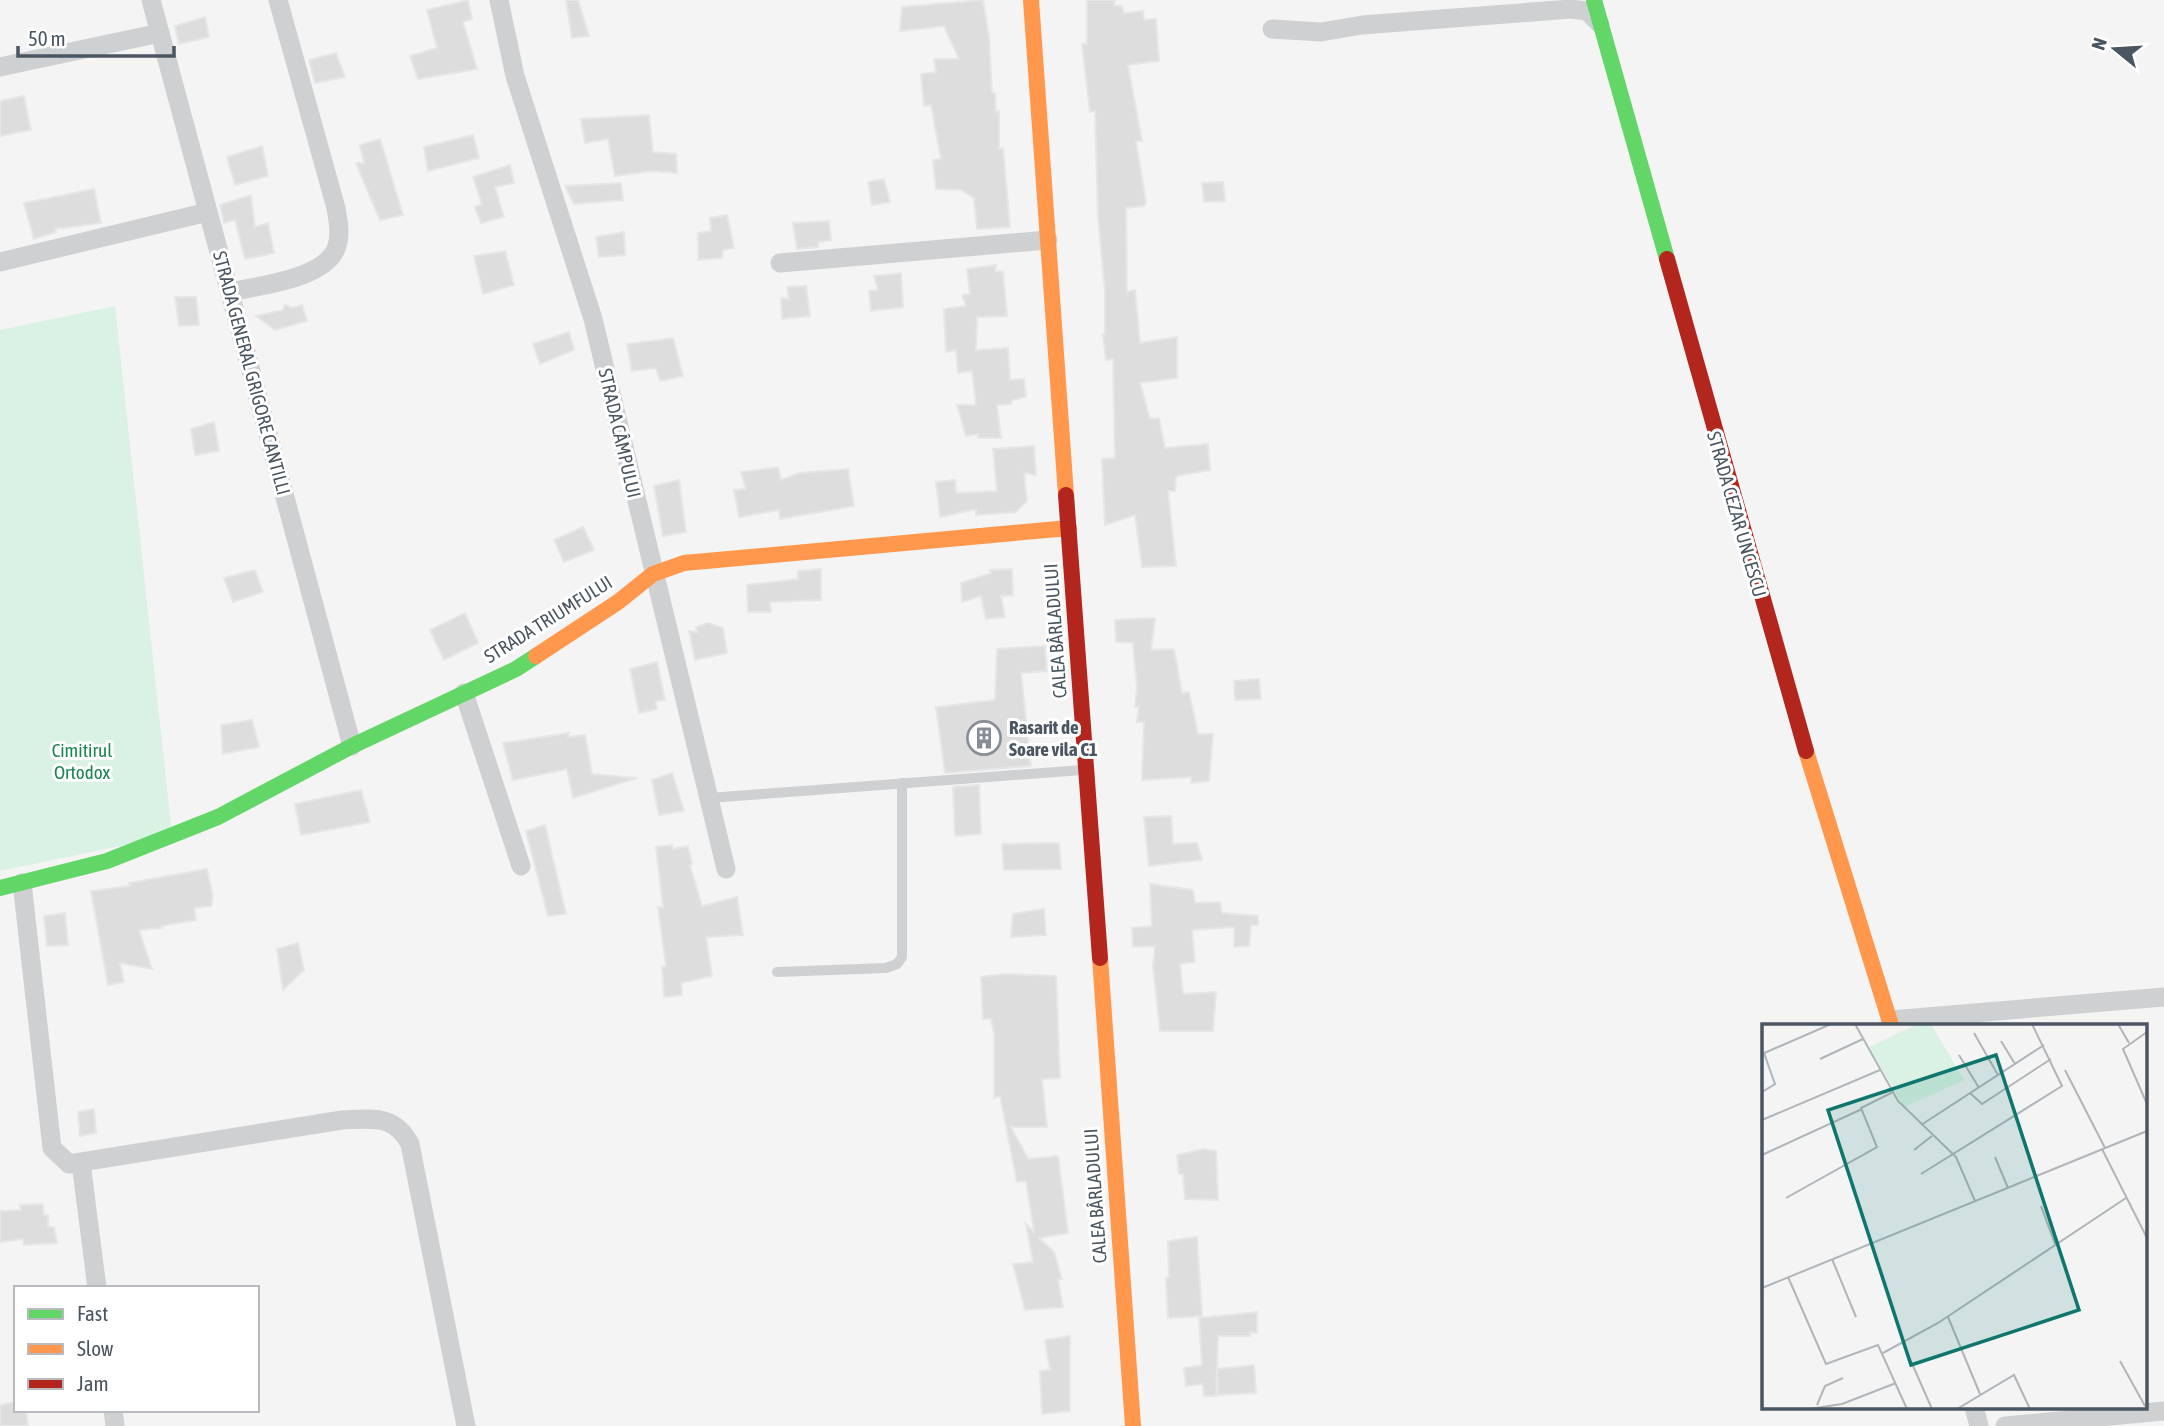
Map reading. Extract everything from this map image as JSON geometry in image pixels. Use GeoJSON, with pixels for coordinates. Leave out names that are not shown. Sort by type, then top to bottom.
{"type":"FeatureCollection","features":[{"type":"Feature","properties":{"kind":"street","name":"STRADA GENERAL GRIGORE CANTILLI"},"geometry":{"type":"LineString","coordinates":[[151,0],[352,746]]}},
{"type":"Feature","properties":{"kind":"street"},"geometry":{"type":"LineString","coordinates":[[230,292],[311,272],[330,260],[337,247],[339,231],[336,208],[278,0]]}},
{"type":"Feature","properties":{"kind":"street","name":"STRADA CÂMPULUI"},"geometry":{"type":"LineString","coordinates":[[499,0],[515,76],[593,319],[726,869]]}},
{"type":"Feature","properties":{"kind":"street","name":"CALEA BÂRLADULUI"},"geometry":{"type":"LineString","coordinates":[[1031,0],[1133,1426]]}},
{"type":"Feature","properties":{"kind":"street","name":"STRADA CEZAR UNCESCU"},"geometry":{"type":"LineString","coordinates":[[1594,0],[1828,830],[1890,1023]]}},
{"type":"Feature","properties":{"kind":"street"},"geometry":{"type":"LineString","coordinates":[[1272,29],[1321,32],[1362,25],[1571,9],[1587,11],[1600,24]]}},
{"type":"Feature","properties":{"kind":"street"},"geometry":{"type":"LineString","coordinates":[[0,67],[160,33]]}},
{"type":"Feature","properties":{"kind":"street"},"geometry":{"type":"LineString","coordinates":[[0,262],[208,212]]}},
{"type":"Feature","properties":{"kind":"street"},"geometry":{"type":"LineString","coordinates":[[780,264],[1048,240]]}},
{"type":"Feature","properties":{"kind":"street","name":"STRADA TRIUMFULUI"},"geometry":{"type":"LineString","coordinates":[[0,888],[107,862],[218,817],[352,746],[516,669],[618,602],[653,574],[684,563],[1069,528]]}},
{"type":"Feature","properties":{"kind":"street"},"geometry":{"type":"LineString","coordinates":[[464,694],[521,866]]}},
{"type":"Feature","properties":{"kind":"street"},"geometry":{"type":"LineString","coordinates":[[22,883],[52,1148],[69,1164],[342,1120],[379,1118],[401,1128],[410,1144],[466,1426]]}},
{"type":"Feature","properties":{"kind":"street"},"geometry":{"type":"LineString","coordinates":[[1890,1023],[2164,998]]}},
{"type":"Feature","properties":{"kind":"street"},"geometry":{"type":"LineString","coordinates":[[81,1163],[97,1286]]}},
{"type":"Feature","properties":{"kind":"street"},"geometry":{"type":"LineString","coordinates":[[1974,1408],[1979,1426]]}},
{"type":"Feature","properties":{"kind":"street"},"geometry":{"type":"LineString","coordinates":[[2005,1426],[2164,1411]]}},
{"type":"Feature","properties":{"kind":"lane"},"geometry":{"type":"LineString","coordinates":[[709,798],[1086,769]]}},
{"type":"Feature","properties":{"kind":"lane"},"geometry":{"type":"LineString","coordinates":[[777,972],[886,968],[897,964],[902,957],[902,783]]}},
{"type":"Feature","properties":{"kind":"green space","name":"Cimitirul Ortodox"},"geometry":{"type":"Polygon","coordinates":[[[115,306],[172,835],[0,871],[0,330],[115,306]]]}},
{"type":"Feature","properties":{"kind":"building"},"geometry":{"type":"Polygon","coordinates":[[[468,0],[472,19],[463,22],[477,69],[418,79],[410,56],[437,48],[427,10],[468,0]]]}},
{"type":"Feature","properties":{"kind":"building"},"geometry":{"type":"Polygon","coordinates":[[[566,0],[578,0],[589,36],[572,38],[566,0]]]}},
{"type":"Feature","properties":{"kind":"building"},"geometry":{"type":"Polygon","coordinates":[[[983,0],[989,37],[992,93],[995,93],[996,112],[999,111],[999,149],[1003,148],[1010,227],[977,229],[974,198],[961,190],[936,189],[933,160],[941,159],[931,105],[924,106],[921,74],[936,72],[934,59],[959,59],[944,26],[900,31],[902,7],[983,0]]]}},
{"type":"Feature","properties":{"kind":"building"},"geometry":{"type":"Polygon","coordinates":[[[1087,0],[1115,0],[1114,5],[1122,6],[1124,13],[1143,11],[1144,20],[1156,19],[1159,61],[1128,65],[1142,141],[1136,141],[1146,202],[1144,206],[1126,208],[1127,292],[1135,290],[1140,343],[1177,337],[1177,378],[1140,383],[1150,419],[1159,418],[1165,448],[1208,444],[1210,470],[1176,476],[1175,491],[1168,491],[1176,566],[1142,567],[1135,515],[1105,525],[1102,459],[1115,458],[1113,359],[1106,360],[1103,334],[1105,292],[1098,217],[1095,111],[1090,112],[1082,44],[1087,44],[1087,0]]]}},
{"type":"Feature","properties":{"kind":"building"},"geometry":{"type":"Polygon","coordinates":[[[205,17],[209,37],[179,44],[175,26],[205,17]]]}},
{"type":"Feature","properties":{"kind":"building"},"geometry":{"type":"Polygon","coordinates":[[[336,53],[345,77],[315,83],[309,60],[336,53]]]}},
{"type":"Feature","properties":{"kind":"building"},"geometry":{"type":"Polygon","coordinates":[[[24,96],[31,130],[0,136],[0,101],[24,96]]]}},
{"type":"Feature","properties":{"kind":"building"},"geometry":{"type":"Polygon","coordinates":[[[649,115],[653,152],[676,154],[677,173],[653,171],[615,176],[608,139],[585,143],[581,119],[649,115]]]}},
{"type":"Feature","properties":{"kind":"building"},"geometry":{"type":"Polygon","coordinates":[[[473,135],[479,158],[428,171],[424,147],[473,135]]]}},
{"type":"Feature","properties":{"kind":"building"},"geometry":{"type":"Polygon","coordinates":[[[380,139],[403,215],[380,220],[356,163],[364,163],[360,145],[380,139]]]}},
{"type":"Feature","properties":{"kind":"building"},"geometry":{"type":"Polygon","coordinates":[[[262,146],[268,176],[235,185],[227,157],[262,146]]]}},
{"type":"Feature","properties":{"kind":"building"},"geometry":{"type":"Polygon","coordinates":[[[510,165],[514,183],[495,187],[504,217],[481,223],[475,207],[482,204],[473,177],[510,165]]]}},
{"type":"Feature","properties":{"kind":"building"},"geometry":{"type":"Polygon","coordinates":[[[884,179],[890,202],[872,205],[868,182],[884,179]]]}},
{"type":"Feature","properties":{"kind":"building"},"geometry":{"type":"Polygon","coordinates":[[[1223,182],[1225,201],[1204,202],[1202,183],[1223,182]]]}},
{"type":"Feature","properties":{"kind":"building"},"geometry":{"type":"Polygon","coordinates":[[[621,183],[623,200],[574,204],[565,186],[621,183]]]}},
{"type":"Feature","properties":{"kind":"building"},"geometry":{"type":"Polygon","coordinates":[[[94,189],[101,223],[55,229],[56,232],[34,239],[24,203],[94,189]]]}},
{"type":"Feature","properties":{"kind":"building"},"geometry":{"type":"Polygon","coordinates":[[[251,195],[255,227],[268,223],[274,253],[245,259],[235,220],[224,223],[220,205],[251,195]]]}},
{"type":"Feature","properties":{"kind":"building"},"geometry":{"type":"Polygon","coordinates":[[[727,215],[734,248],[723,250],[722,258],[698,260],[698,233],[711,231],[710,218],[727,215]]]}},
{"type":"Feature","properties":{"kind":"building"},"geometry":{"type":"Polygon","coordinates":[[[829,221],[831,240],[818,242],[818,247],[797,249],[793,223],[829,221]]]}},
{"type":"Feature","properties":{"kind":"building"},"geometry":{"type":"Polygon","coordinates":[[[624,232],[625,255],[599,257],[596,237],[624,232]]]}},
{"type":"Feature","properties":{"kind":"building"},"geometry":{"type":"Polygon","coordinates":[[[505,251],[514,285],[483,294],[474,256],[505,251]]]}},
{"type":"Feature","properties":{"kind":"building"},"geometry":{"type":"Polygon","coordinates":[[[996,265],[995,271],[1003,272],[1007,316],[977,317],[976,350],[1008,348],[1010,380],[1024,379],[1026,397],[1012,400],[1011,404],[997,405],[1001,438],[978,438],[978,434],[966,436],[957,405],[976,405],[972,371],[958,373],[956,350],[946,352],[944,309],[966,306],[962,295],[970,294],[967,269],[996,265]]]}},
{"type":"Feature","properties":{"kind":"building"},"geometry":{"type":"Polygon","coordinates":[[[901,273],[903,307],[871,311],[869,291],[878,290],[874,276],[901,273]]]}},
{"type":"Feature","properties":{"kind":"building"},"geometry":{"type":"Polygon","coordinates":[[[806,286],[810,316],[782,319],[781,298],[789,299],[787,287],[806,286]]]}},
{"type":"Feature","properties":{"kind":"building"},"geometry":{"type":"Polygon","coordinates":[[[175,297],[196,297],[199,325],[179,326],[175,297]]]}},
{"type":"Feature","properties":{"kind":"building"},"geometry":{"type":"Polygon","coordinates":[[[285,305],[293,308],[302,305],[307,321],[275,330],[256,316],[283,310],[285,305]]]}},
{"type":"Feature","properties":{"kind":"building"},"geometry":{"type":"Polygon","coordinates":[[[569,332],[574,350],[540,364],[533,344],[569,332]]]}},
{"type":"Feature","properties":{"kind":"building"},"geometry":{"type":"Polygon","coordinates":[[[673,338],[683,376],[660,381],[656,368],[632,371],[627,344],[673,338]]]}},
{"type":"Feature","properties":{"kind":"building"},"geometry":{"type":"Polygon","coordinates":[[[214,422],[219,451],[195,455],[191,429],[214,422]]]}},
{"type":"Feature","properties":{"kind":"building"},"geometry":{"type":"Polygon","coordinates":[[[1034,446],[1036,475],[1024,473],[1027,501],[1016,512],[976,515],[976,509],[940,517],[936,482],[955,480],[956,493],[997,491],[993,449],[1034,446]]]}},
{"type":"Feature","properties":{"kind":"building"},"geometry":{"type":"Polygon","coordinates":[[[778,467],[781,480],[799,473],[848,469],[854,506],[780,519],[779,510],[739,517],[734,490],[746,489],[741,472],[778,467]]]}},
{"type":"Feature","properties":{"kind":"building"},"geometry":{"type":"Polygon","coordinates":[[[679,480],[686,532],[663,536],[654,486],[679,480]]]}},
{"type":"Feature","properties":{"kind":"building"},"geometry":{"type":"Polygon","coordinates":[[[583,527],[594,550],[564,562],[554,540],[583,527]]]}},
{"type":"Feature","properties":{"kind":"building"},"geometry":{"type":"Polygon","coordinates":[[[821,569],[821,600],[770,602],[771,612],[748,612],[747,585],[798,579],[798,571],[821,569]]]}},
{"type":"Feature","properties":{"kind":"building"},"geometry":{"type":"Polygon","coordinates":[[[1012,569],[1013,595],[1001,596],[1005,617],[986,619],[981,596],[962,602],[961,583],[991,573],[990,570],[1012,569]]]}},
{"type":"Feature","properties":{"kind":"building"},"geometry":{"type":"Polygon","coordinates":[[[255,570],[263,592],[233,602],[224,578],[255,570]]]}},
{"type":"Feature","properties":{"kind":"building"},"geometry":{"type":"Polygon","coordinates":[[[465,613],[478,643],[444,660],[430,630],[465,613]]]}},
{"type":"Feature","properties":{"kind":"building"},"geometry":{"type":"Polygon","coordinates":[[[1155,618],[1151,650],[1174,649],[1182,693],[1189,692],[1198,734],[1213,734],[1209,781],[1191,783],[1191,777],[1142,780],[1144,722],[1137,722],[1139,706],[1135,707],[1137,688],[1133,643],[1116,642],[1115,620],[1155,618]]]}},
{"type":"Feature","properties":{"kind":"building"},"geometry":{"type":"Polygon","coordinates":[[[708,623],[723,628],[727,653],[695,660],[689,631],[697,632],[696,627],[708,623]]]}},
{"type":"Feature","properties":{"kind":"building","name":"Rasarit de Soare vila C1"},"geometry":{"type":"Polygon","coordinates":[[[1045,646],[1047,671],[1021,673],[1031,766],[945,773],[936,707],[995,700],[997,649],[1045,646]]]}},
{"type":"Feature","properties":{"kind":"building"},"geometry":{"type":"Polygon","coordinates":[[[657,662],[665,700],[656,701],[657,709],[639,713],[630,669],[657,662]]]}},
{"type":"Feature","properties":{"kind":"building"},"geometry":{"type":"Polygon","coordinates":[[[1259,679],[1261,699],[1235,700],[1234,681],[1259,679]]]}},
{"type":"Feature","properties":{"kind":"building"},"geometry":{"type":"Polygon","coordinates":[[[252,720],[259,747],[223,754],[221,725],[252,720]]]}},
{"type":"Feature","properties":{"kind":"building"},"geometry":{"type":"Polygon","coordinates":[[[569,733],[568,737],[585,735],[592,774],[637,778],[573,798],[567,769],[513,780],[503,743],[569,733]]]}},
{"type":"Feature","properties":{"kind":"building"},"geometry":{"type":"Polygon","coordinates":[[[672,773],[684,811],[659,815],[652,780],[672,773]]]}},
{"type":"Feature","properties":{"kind":"building"},"geometry":{"type":"Polygon","coordinates":[[[979,785],[981,834],[955,836],[953,787],[979,785]]]}},
{"type":"Feature","properties":{"kind":"building"},"geometry":{"type":"Polygon","coordinates":[[[361,790],[370,822],[301,835],[295,804],[361,790]]]}},
{"type":"Feature","properties":{"kind":"building"},"geometry":{"type":"Polygon","coordinates":[[[1171,816],[1173,844],[1197,843],[1202,860],[1149,866],[1144,817],[1171,816]]]}},
{"type":"Feature","properties":{"kind":"building"},"geometry":{"type":"Polygon","coordinates":[[[545,825],[566,914],[548,916],[526,831],[545,825]]]}},
{"type":"Feature","properties":{"kind":"building"},"geometry":{"type":"Polygon","coordinates":[[[1059,843],[1061,869],[1004,870],[1002,844],[1059,843]]]}},
{"type":"Feature","properties":{"kind":"building"},"geometry":{"type":"Polygon","coordinates":[[[672,845],[673,849],[688,846],[692,864],[690,866],[702,906],[737,897],[743,935],[706,937],[712,976],[681,983],[682,995],[664,997],[662,967],[666,966],[658,907],[663,907],[656,847],[672,845]]]}},
{"type":"Feature","properties":{"kind":"building"},"geometry":{"type":"Polygon","coordinates":[[[207,869],[213,896],[211,906],[194,908],[196,920],[139,930],[152,969],[120,963],[124,982],[108,985],[91,891],[130,886],[129,883],[207,869]]]}},
{"type":"Feature","properties":{"kind":"building"},"geometry":{"type":"Polygon","coordinates":[[[1150,884],[1193,890],[1195,903],[1220,902],[1222,913],[1258,916],[1258,925],[1251,925],[1249,946],[1234,947],[1234,927],[1192,930],[1195,962],[1180,964],[1183,994],[1216,992],[1213,1031],[1160,1031],[1153,966],[1155,946],[1133,947],[1132,928],[1152,926],[1150,884]]]}},
{"type":"Feature","properties":{"kind":"building"},"geometry":{"type":"Polygon","coordinates":[[[1044,909],[1046,935],[1011,937],[1013,914],[1044,909]]]}},
{"type":"Feature","properties":{"kind":"building"},"geometry":{"type":"Polygon","coordinates":[[[65,913],[68,945],[47,946],[44,916],[65,913]]]}},
{"type":"Feature","properties":{"kind":"building"},"geometry":{"type":"Polygon","coordinates":[[[298,943],[304,970],[283,990],[277,949],[298,943]]]}},
{"type":"Feature","properties":{"kind":"building"},"geometry":{"type":"Polygon","coordinates":[[[1005,974],[1056,976],[1060,1078],[1042,1079],[1047,1127],[1011,1127],[1028,1159],[1058,1156],[1068,1233],[1039,1238],[1054,1252],[1062,1279],[1058,1280],[1063,1307],[1025,1310],[1013,1264],[1033,1262],[1026,1224],[1034,1232],[1026,1181],[1017,1182],[1000,1096],[994,1098],[994,1033],[991,1019],[983,1019],[981,977],[1005,974]]]}},
{"type":"Feature","properties":{"kind":"building"},"geometry":{"type":"Polygon","coordinates":[[[94,1109],[96,1133],[80,1136],[78,1112],[94,1109]]]}},
{"type":"Feature","properties":{"kind":"building"},"geometry":{"type":"Polygon","coordinates":[[[1204,1149],[1216,1151],[1218,1200],[1185,1199],[1183,1174],[1179,1174],[1177,1155],[1204,1149]]]}},
{"type":"Feature","properties":{"kind":"building"},"geometry":{"type":"Polygon","coordinates":[[[43,1204],[44,1215],[48,1215],[48,1227],[54,1227],[57,1243],[24,1245],[23,1239],[0,1242],[0,1211],[21,1210],[20,1205],[43,1204]]]}},
{"type":"Feature","properties":{"kind":"building"},"geometry":{"type":"Polygon","coordinates":[[[1197,1237],[1202,1316],[1168,1318],[1168,1241],[1197,1237]]]}},
{"type":"Feature","properties":{"kind":"building"},"geometry":{"type":"Polygon","coordinates":[[[1257,1312],[1257,1333],[1250,1332],[1250,1336],[1218,1336],[1216,1396],[1204,1396],[1203,1384],[1186,1386],[1184,1368],[1202,1365],[1199,1318],[1257,1312]]]}},
{"type":"Feature","properties":{"kind":"building"},"geometry":{"type":"Polygon","coordinates":[[[1070,1336],[1070,1411],[1042,1414],[1040,1371],[1050,1370],[1045,1340],[1070,1336]]]}},
{"type":"Feature","properties":{"kind":"building"},"geometry":{"type":"Polygon","coordinates":[[[1254,1365],[1256,1393],[1218,1395],[1217,1369],[1254,1365]]]}},
{"type":"Feature","properties":{"kind":"building"},"geometry":{"type":"Polygon","coordinates":[[[14,1402],[14,1412],[26,1412],[28,1426],[0,1426],[0,1405],[14,1402]]]}},
{"type":"Feature","properties":{"kind":"traffic: fast"},"geometry":{"type":"LineString","coordinates":[[1594,0],[1667,259]]}},
{"type":"Feature","properties":{"kind":"traffic: fast"},"geometry":{"type":"LineString","coordinates":[[0,888],[107,861],[218,817],[352,746],[516,669],[536,656]]}},
{"type":"Feature","properties":{"kind":"traffic: slow"},"geometry":{"type":"LineString","coordinates":[[1031,0],[1066,495]]}},
{"type":"Feature","properties":{"kind":"traffic: slow"},"geometry":{"type":"LineString","coordinates":[[536,656],[618,602],[653,574],[684,563],[1069,528]]}},
{"type":"Feature","properties":{"kind":"traffic: slow"},"geometry":{"type":"LineString","coordinates":[[1806,751],[1891,1024]]}},
{"type":"Feature","properties":{"kind":"traffic: slow"},"geometry":{"type":"LineString","coordinates":[[1100,958],[1133,1426]]}},
{"type":"Feature","properties":{"kind":"traffic: jam"},"geometry":{"type":"LineString","coordinates":[[1667,259],[1806,751]]}},
{"type":"Feature","properties":{"kind":"traffic: jam"},"geometry":{"type":"LineString","coordinates":[[1066,495],[1100,958]]}},
{"type":"Feature","properties":{"kind":"place","name":"Rasarit de Soare vila C1"},"geometry":{"type":"Point","coordinates":[984,738]}}]}
